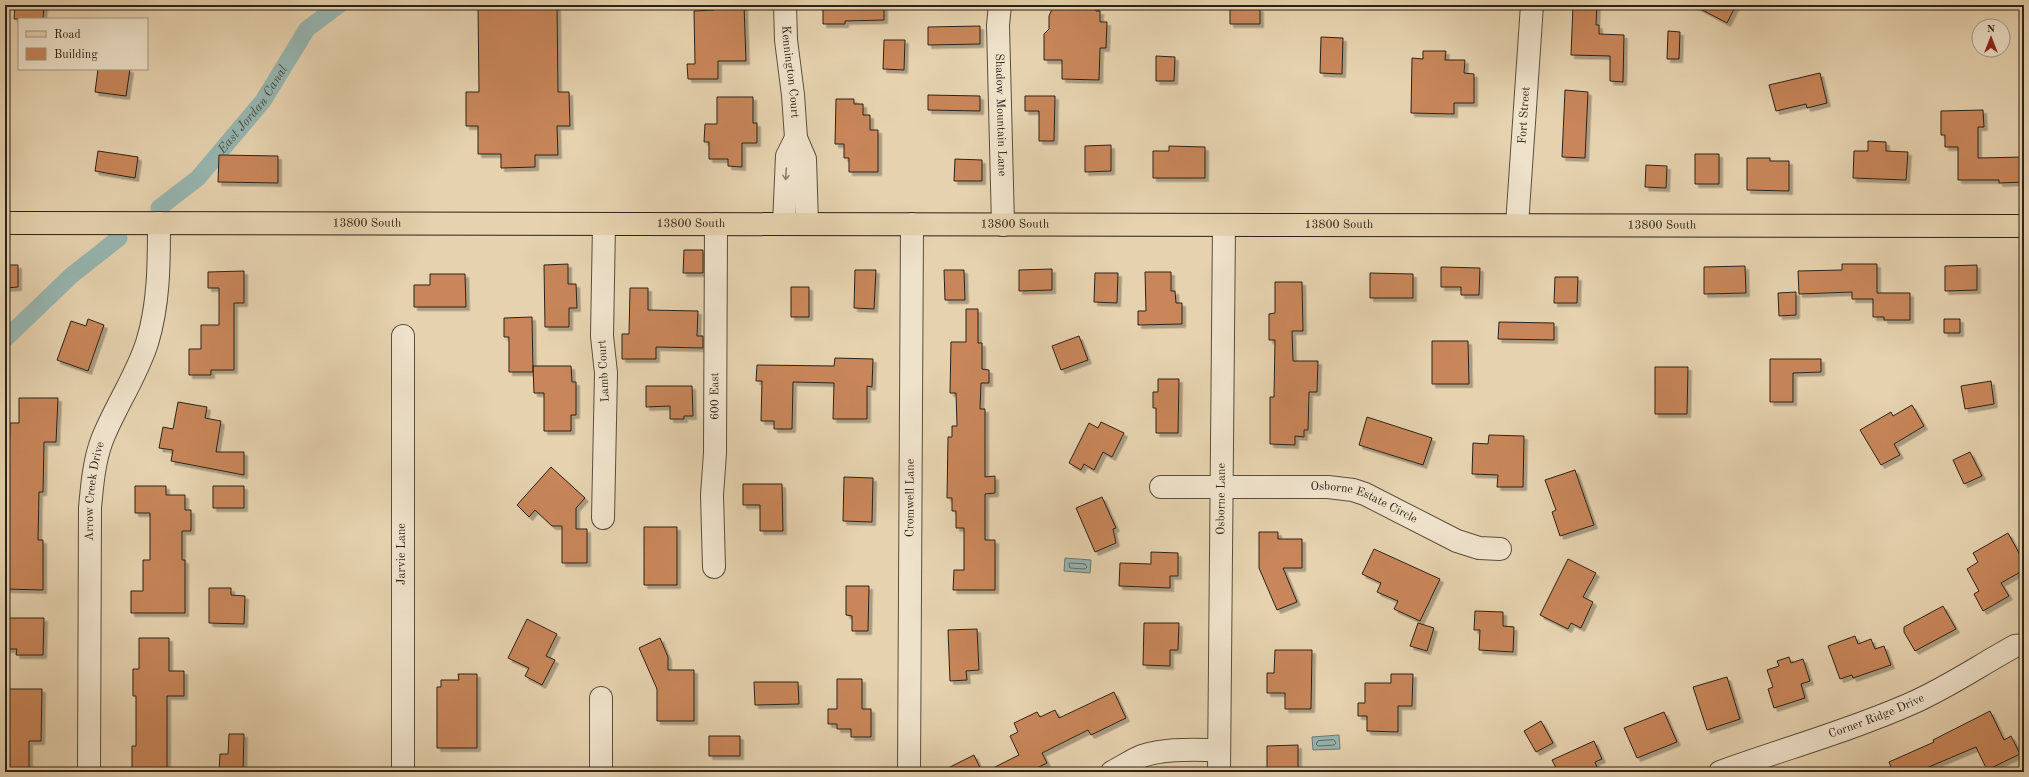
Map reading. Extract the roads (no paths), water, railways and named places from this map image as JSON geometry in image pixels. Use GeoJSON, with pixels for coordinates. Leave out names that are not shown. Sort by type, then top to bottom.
{"type":"FeatureCollection","features":[{"type":"Feature","properties":{"kind":"main road","name":"13800 South"},"geometry":{"type":"LineString","coordinates":[[5,223],[2024,226]]}},
{"type":"Feature","properties":{"kind":"street","name":"Kennington Court"},"geometry":{"type":"LineString","coordinates":[[785,5],[786,40],[793,95],[796,138],[805,159],[807,224]]}},
{"type":"Feature","properties":{"kind":"street","name":"Shadow Mountain Lane"},"geometry":{"type":"LineString","coordinates":[[1000,5],[998,25],[1003,225]]}},
{"type":"Feature","properties":{"kind":"street","name":"Fort Street"},"geometry":{"type":"LineString","coordinates":[[1518,225],[1532,5]]}},
{"type":"Feature","properties":{"kind":"street"},"geometry":{"type":"LineString","coordinates":[[784,224],[787,156],[796,138]]}},
{"type":"Feature","properties":{"kind":"street","name":"Arrow Creek Drive"},"geometry":{"type":"LineString","coordinates":[[89,772],[90,508],[92,484],[101,442],[147,344],[157,301],[159,223]]}},
{"type":"Feature","properties":{"kind":"street","name":"Lamb Court"},"geometry":{"type":"LineString","coordinates":[[603,518],[606,373],[602,336],[604,224]]}},
{"type":"Feature","properties":{"kind":"street","name":"600 East"},"geometry":{"type":"LineString","coordinates":[[714,567],[712,496],[715,445],[716,224]]}},
{"type":"Feature","properties":{"kind":"street","name":"Cromwell Lane"},"geometry":{"type":"LineString","coordinates":[[909,772],[912,224]]}},
{"type":"Feature","properties":{"kind":"street","name":"Osborne Lane"},"geometry":{"type":"LineString","coordinates":[[1219,772],[1224,225]]}},
{"type":"Feature","properties":{"kind":"street","name":"Jarvie Lane"},"geometry":{"type":"LineString","coordinates":[[403,336],[403,772]]}},
{"type":"Feature","properties":{"kind":"street","name":"Osborne Estate Circle"},"geometry":{"type":"LineString","coordinates":[[1161,487],[1328,487],[1352,490],[1377,499],[1457,541],[1479,548],[1500,549]]}},
{"type":"Feature","properties":{"kind":"street","name":"Corner Ridge Drive"},"geometry":{"type":"LineString","coordinates":[[1720,772],[1873,719],[1911,704],[1946,686],[2014,646],[2024,645]]}},
{"type":"Feature","properties":{"kind":"street"},"geometry":{"type":"LineString","coordinates":[[601,698],[602,772]]}},
{"type":"Feature","properties":{"kind":"street"},"geometry":{"type":"LineString","coordinates":[[1112,772],[1141,757],[1158,752],[1175,750],[1219,750]]}},
{"type":"Feature","properties":{"kind":"water"},"geometry":{"type":"Polygon","coordinates":[[[1065,558],[1091,560],[1090,573],[1064,571],[1065,558]]]}},
{"type":"Feature","properties":{"kind":"water"},"geometry":{"type":"Polygon","coordinates":[[[1339,735],[1340,749],[1313,750],[1312,737],[1339,735]]]}},
{"type":"Feature","properties":{"kind":"waterway","name":"East Jordan Canal"},"geometry":{"type":"LineString","coordinates":[[159,208],[198,178],[263,101],[307,29],[339,5]]}},
{"type":"Feature","properties":{"kind":"waterway","name":"East Jordan Canal"},"geometry":{"type":"LineString","coordinates":[[5,339],[72,275],[119,238]]}}]}
